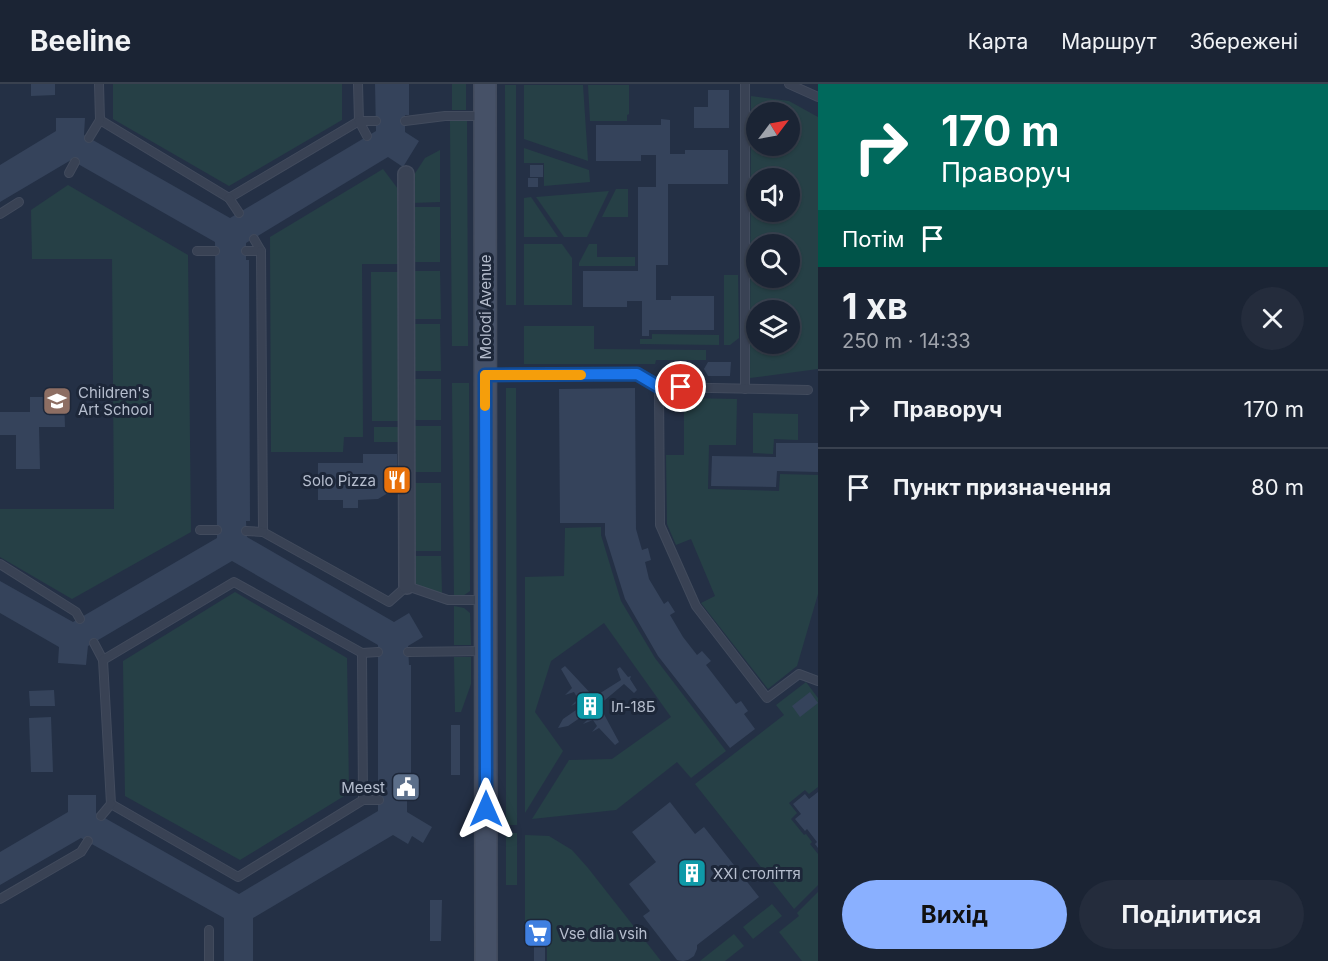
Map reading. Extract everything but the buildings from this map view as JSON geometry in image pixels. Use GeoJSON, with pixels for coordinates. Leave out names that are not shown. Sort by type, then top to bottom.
{"type":"FeatureCollection","features":[{"type":"Feature","properties":{"kind":"street","name":"Molodi Avenue"},"geometry":{"type":"LineString","coordinates":[[485,84],[486,961]]}},
{"type":"Feature","properties":{"kind":"street"},"geometry":{"type":"LineString","coordinates":[[406,174],[407,586]]}},
{"type":"Feature","properties":{"kind":"lane"},"geometry":{"type":"LineString","coordinates":[[89,138],[100,120],[99,84]]}},
{"type":"Feature","properties":{"kind":"lane"},"geometry":{"type":"LineString","coordinates":[[358,84],[358,121],[368,136]]}},
{"type":"Feature","properties":{"kind":"lane"},"geometry":{"type":"LineString","coordinates":[[745,84],[745,388]]}},
{"type":"Feature","properties":{"kind":"lane"},"geometry":{"type":"LineString","coordinates":[[789,84],[818,97]]}},
{"type":"Feature","properties":{"kind":"lane"},"geometry":{"type":"LineString","coordinates":[[405,121],[445,116],[485,116]]}},
{"type":"Feature","properties":{"kind":"lane"},"geometry":{"type":"LineString","coordinates":[[100,120],[229,198],[239,213]]}},
{"type":"Feature","properties":{"kind":"lane"},"geometry":{"type":"LineString","coordinates":[[229,198],[358,121],[376,121]]}},
{"type":"Feature","properties":{"kind":"lane"},"geometry":{"type":"LineString","coordinates":[[69,173],[75,162]]}},
{"type":"Feature","properties":{"kind":"lane"},"geometry":{"type":"LineString","coordinates":[[0,214],[19,202]]}},
{"type":"Feature","properties":{"kind":"lane"},"geometry":{"type":"LineString","coordinates":[[254,239],[261,250],[263,532]]}},
{"type":"Feature","properties":{"kind":"lane"},"geometry":{"type":"LineString","coordinates":[[246,251],[261,250]]}},
{"type":"Feature","properties":{"kind":"lane"},"geometry":{"type":"LineString","coordinates":[[197,251],[215,251]]}},
{"type":"Feature","properties":{"kind":"lane"},"geometry":{"type":"LineString","coordinates":[[485,375],[637,374],[659,387],[808,390]]}},
{"type":"Feature","properties":{"kind":"lane"},"geometry":{"type":"LineString","coordinates":[[659,387],[660,525],[696,606],[767,698],[799,674],[818,681]]}},
{"type":"Feature","properties":{"kind":"lane"},"geometry":{"type":"LineString","coordinates":[[200,530],[217,530]]}},
{"type":"Feature","properties":{"kind":"lane"},"geometry":{"type":"LineString","coordinates":[[246,531],[263,532],[388,602],[407,586],[448,600],[485,600]]}},
{"type":"Feature","properties":{"kind":"lane"},"geometry":{"type":"LineString","coordinates":[[0,564],[76,612],[80,619]]}},
{"type":"Feature","properties":{"kind":"lane"},"geometry":{"type":"LineString","coordinates":[[103,660],[234,582],[362,652],[378,652]]}},
{"type":"Feature","properties":{"kind":"lane"},"geometry":{"type":"LineString","coordinates":[[94,643],[103,660],[111,804],[101,816]]}},
{"type":"Feature","properties":{"kind":"lane"},"geometry":{"type":"LineString","coordinates":[[408,652],[485,651]]}},
{"type":"Feature","properties":{"kind":"lane"},"geometry":{"type":"LineString","coordinates":[[362,652],[363,800]]}},
{"type":"Feature","properties":{"kind":"lane"},"geometry":{"type":"LineString","coordinates":[[111,804],[238,877],[363,800],[379,800]]}},
{"type":"Feature","properties":{"kind":"lane"},"geometry":{"type":"LineString","coordinates":[[0,899],[81,852],[88,841]]}},
{"type":"Feature","properties":{"kind":"lane"},"geometry":{"type":"LineString","coordinates":[[209,930],[209,961]]}},
{"type":"Feature","properties":{"kind":"green space"},"geometry":{"type":"Polygon","coordinates":[[[113,84],[342,84],[342,120],[229,186],[113,119],[113,84]]]}},
{"type":"Feature","properties":{"kind":"green space"},"geometry":{"type":"Polygon","coordinates":[[[452,84],[466,84],[466,110],[452,110],[452,84]]]}},
{"type":"Feature","properties":{"kind":"green space"},"geometry":{"type":"Polygon","coordinates":[[[505,85],[516,85],[516,305],[506,305],[505,85]]]}},
{"type":"Feature","properties":{"kind":"green space"},"geometry":{"type":"Polygon","coordinates":[[[524,85],[583,85],[588,161],[524,139],[524,85]]]}},
{"type":"Feature","properties":{"kind":"green space"},"geometry":{"type":"Polygon","coordinates":[[[588,85],[629,85],[627,121],[590,121],[588,85]]]}},
{"type":"Feature","properties":{"kind":"green space"},"geometry":{"type":"Polygon","coordinates":[[[751,96],[791,102],[751,102],[751,96]]]}},
{"type":"Feature","properties":{"kind":"green space"},"geometry":{"type":"Polygon","coordinates":[[[800,107],[818,117],[818,369],[750,378],[750,354],[800,354],[800,300],[750,300],[750,288],[800,288],[800,234],[751,234],[751,222],[800,222],[800,168],[751,168],[751,156],[800,156],[800,107]]]}},
{"type":"Feature","properties":{"kind":"green space"},"geometry":{"type":"Polygon","coordinates":[[[450,121],[467,121],[468,346],[452,346],[450,121]]]}},
{"type":"Feature","properties":{"kind":"green space"},"geometry":{"type":"Polygon","coordinates":[[[524,148],[589,170],[590,182],[544,186],[544,163],[524,163],[524,148]]]}},
{"type":"Feature","properties":{"kind":"green space"},"geometry":{"type":"Polygon","coordinates":[[[440,150],[440,202],[411,203],[412,178],[425,158],[440,150]]]}},
{"type":"Feature","properties":{"kind":"green space"},"geometry":{"type":"Polygon","coordinates":[[[383,169],[401,193],[402,264],[362,264],[363,437],[344,437],[343,452],[271,452],[270,237],[383,169]]]}},
{"type":"Feature","properties":{"kind":"green space"},"geometry":{"type":"Polygon","coordinates":[[[68,185],[188,255],[191,532],[72,599],[0,557],[0,509],[114,509],[112,259],[32,259],[31,210],[68,185]]]}},
{"type":"Feature","properties":{"kind":"green space"},"geometry":{"type":"Polygon","coordinates":[[[616,189],[628,189],[628,217],[602,217],[616,189]]]}},
{"type":"Feature","properties":{"kind":"green space"},"geometry":{"type":"Polygon","coordinates":[[[609,191],[587,237],[564,237],[536,197],[609,191]]]}},
{"type":"Feature","properties":{"kind":"green space"},"geometry":{"type":"Polygon","coordinates":[[[531,197],[558,237],[524,237],[524,198],[531,197]]]}},
{"type":"Feature","properties":{"kind":"green space"},"geometry":{"type":"Polygon","coordinates":[[[411,207],[440,207],[440,262],[411,262],[411,207]]]}},
{"type":"Feature","properties":{"kind":"green space"},"geometry":{"type":"Polygon","coordinates":[[[524,244],[562,244],[572,258],[572,305],[524,305],[524,244]]]}},
{"type":"Feature","properties":{"kind":"green space"},"geometry":{"type":"Polygon","coordinates":[[[589,244],[597,244],[597,257],[635,257],[635,266],[579,266],[589,244]]]}},
{"type":"Feature","properties":{"kind":"green space"},"geometry":{"type":"Polygon","coordinates":[[[410,271],[440,271],[441,319],[411,319],[410,271]]]}},
{"type":"Feature","properties":{"kind":"green space"},"geometry":{"type":"Polygon","coordinates":[[[371,272],[402,272],[403,421],[372,421],[371,272]]]}},
{"type":"Feature","properties":{"kind":"green space"},"geometry":{"type":"Polygon","coordinates":[[[724,275],[738,275],[739,338],[730,345],[724,345],[724,275]]]}},
{"type":"Feature","properties":{"kind":"green space"},"geometry":{"type":"Polygon","coordinates":[[[411,324],[440,324],[441,371],[411,371],[411,324]]]}},
{"type":"Feature","properties":{"kind":"green space"},"geometry":{"type":"Polygon","coordinates":[[[524,326],[594,326],[594,349],[706,350],[706,360],[656,360],[655,364],[524,364],[524,326]]]}},
{"type":"Feature","properties":{"kind":"green space"},"geometry":{"type":"Polygon","coordinates":[[[652,334],[719,335],[719,345],[640,344],[640,339],[652,339],[652,334]]]}},
{"type":"Feature","properties":{"kind":"green space"},"geometry":{"type":"Polygon","coordinates":[[[411,379],[441,379],[441,420],[412,420],[411,379]]]}},
{"type":"Feature","properties":{"kind":"green space"},"geometry":{"type":"Polygon","coordinates":[[[452,383],[469,383],[470,591],[463,596],[454,596],[452,383]]]}},
{"type":"Feature","properties":{"kind":"green space"},"geometry":{"type":"Polygon","coordinates":[[[506,388],[516,388],[517,825],[506,825],[506,388]]]}},
{"type":"Feature","properties":{"kind":"green space"},"geometry":{"type":"Polygon","coordinates":[[[684,398],[737,399],[736,445],[709,445],[708,489],[779,491],[780,474],[818,475],[818,594],[797,666],[768,689],[701,603],[715,596],[691,539],[676,545],[667,524],[666,455],[684,455],[684,398]]]}},
{"type":"Feature","properties":{"kind":"green space"},"geometry":{"type":"Polygon","coordinates":[[[753,413],[798,414],[798,440],[774,439],[773,454],[753,453],[753,413]]]}},
{"type":"Feature","properties":{"kind":"green space"},"geometry":{"type":"Polygon","coordinates":[[[412,426],[441,426],[441,472],[412,472],[412,426]]]}},
{"type":"Feature","properties":{"kind":"green space"},"geometry":{"type":"Polygon","coordinates":[[[374,427],[401,427],[401,442],[374,442],[374,427]]]}},
{"type":"Feature","properties":{"kind":"green space"},"geometry":{"type":"Polygon","coordinates":[[[412,483],[441,483],[441,551],[413,551],[412,483]]]}},
{"type":"Feature","properties":{"kind":"green space"},"geometry":{"type":"Polygon","coordinates":[[[601,527],[601,535],[621,601],[655,658],[726,751],[691,778],[677,762],[616,810],[532,819],[569,760],[612,759],[671,717],[604,623],[551,661],[535,712],[563,751],[525,813],[525,577],[564,576],[565,528],[601,527]]]}},
{"type":"Feature","properties":{"kind":"green space"},"geometry":{"type":"Polygon","coordinates":[[[412,556],[441,556],[442,594],[413,583],[412,556]]]}},
{"type":"Feature","properties":{"kind":"green space"},"geometry":{"type":"Polygon","coordinates":[[[235,592],[347,658],[349,793],[240,860],[125,796],[123,661],[235,592]]]}},
{"type":"Feature","properties":{"kind":"green space"},"geometry":{"type":"Polygon","coordinates":[[[454,606],[464,608],[470,613],[471,645],[454,645],[454,606]]]}},
{"type":"Feature","properties":{"kind":"green space"},"geometry":{"type":"Polygon","coordinates":[[[454,657],[471,657],[471,684],[461,712],[455,712],[454,657]]]}},
{"type":"Feature","properties":{"kind":"green space"},"geometry":{"type":"Polygon","coordinates":[[[806,682],[818,698],[818,787],[809,794],[805,790],[789,803],[797,813],[791,819],[804,835],[806,834],[818,854],[818,885],[794,909],[695,784],[784,715],[776,705],[806,682]]]}},
{"type":"Feature","properties":{"kind":"green space"},"geometry":{"type":"Polygon","coordinates":[[[506,833],[517,833],[517,885],[506,885],[506,833]]]}},
{"type":"Feature","properties":{"kind":"green space"},"geometry":{"type":"Polygon","coordinates":[[[525,835],[549,836],[572,850],[661,961],[547,961],[547,922],[525,922],[525,835]]]}},
{"type":"Feature","properties":{"kind":"green space"},"geometry":{"type":"Polygon","coordinates":[[[818,892],[818,961],[802,961],[779,932],[799,916],[797,913],[818,892]]]}},
{"type":"Feature","properties":{"kind":"green space"},"geometry":{"type":"Polygon","coordinates":[[[772,904],[782,916],[753,939],[743,927],[772,904]]]}},
{"type":"Feature","properties":{"kind":"green space"},"geometry":{"type":"Polygon","coordinates":[[[734,934],[744,946],[725,961],[700,961],[734,934]]]}},
{"type":"Feature","properties":{"kind":"slow traffic"},"geometry":{"type":"LineString","coordinates":[[485,406],[485,375],[581,375]]}},
{"type":"Feature","properties":{"kind":"place","name":"Children's Art School"},"geometry":{"type":"Point","coordinates":[57,401]}},
{"type":"Feature","properties":{"kind":"place","name":"Solo Pizza"},"geometry":{"type":"Point","coordinates":[397,480]}},
{"type":"Feature","properties":{"kind":"place","name":"Іл-18Б"},"geometry":{"type":"Point","coordinates":[590,706]}},
{"type":"Feature","properties":{"kind":"place","name":"Meest"},"geometry":{"type":"Point","coordinates":[406,787]}},
{"type":"Feature","properties":{"kind":"place","name":"ХХІ століття"},"geometry":{"type":"Point","coordinates":[692,873]}},
{"type":"Feature","properties":{"kind":"place","name":"Vse dlia vsih"},"geometry":{"type":"Point","coordinates":[538,933]}},
{"type":"Feature","properties":{"kind":"route"},"geometry":{"type":"LineString","coordinates":[[486,809],[485,375],[637,374],[659,387],[681,387]]}}]}
